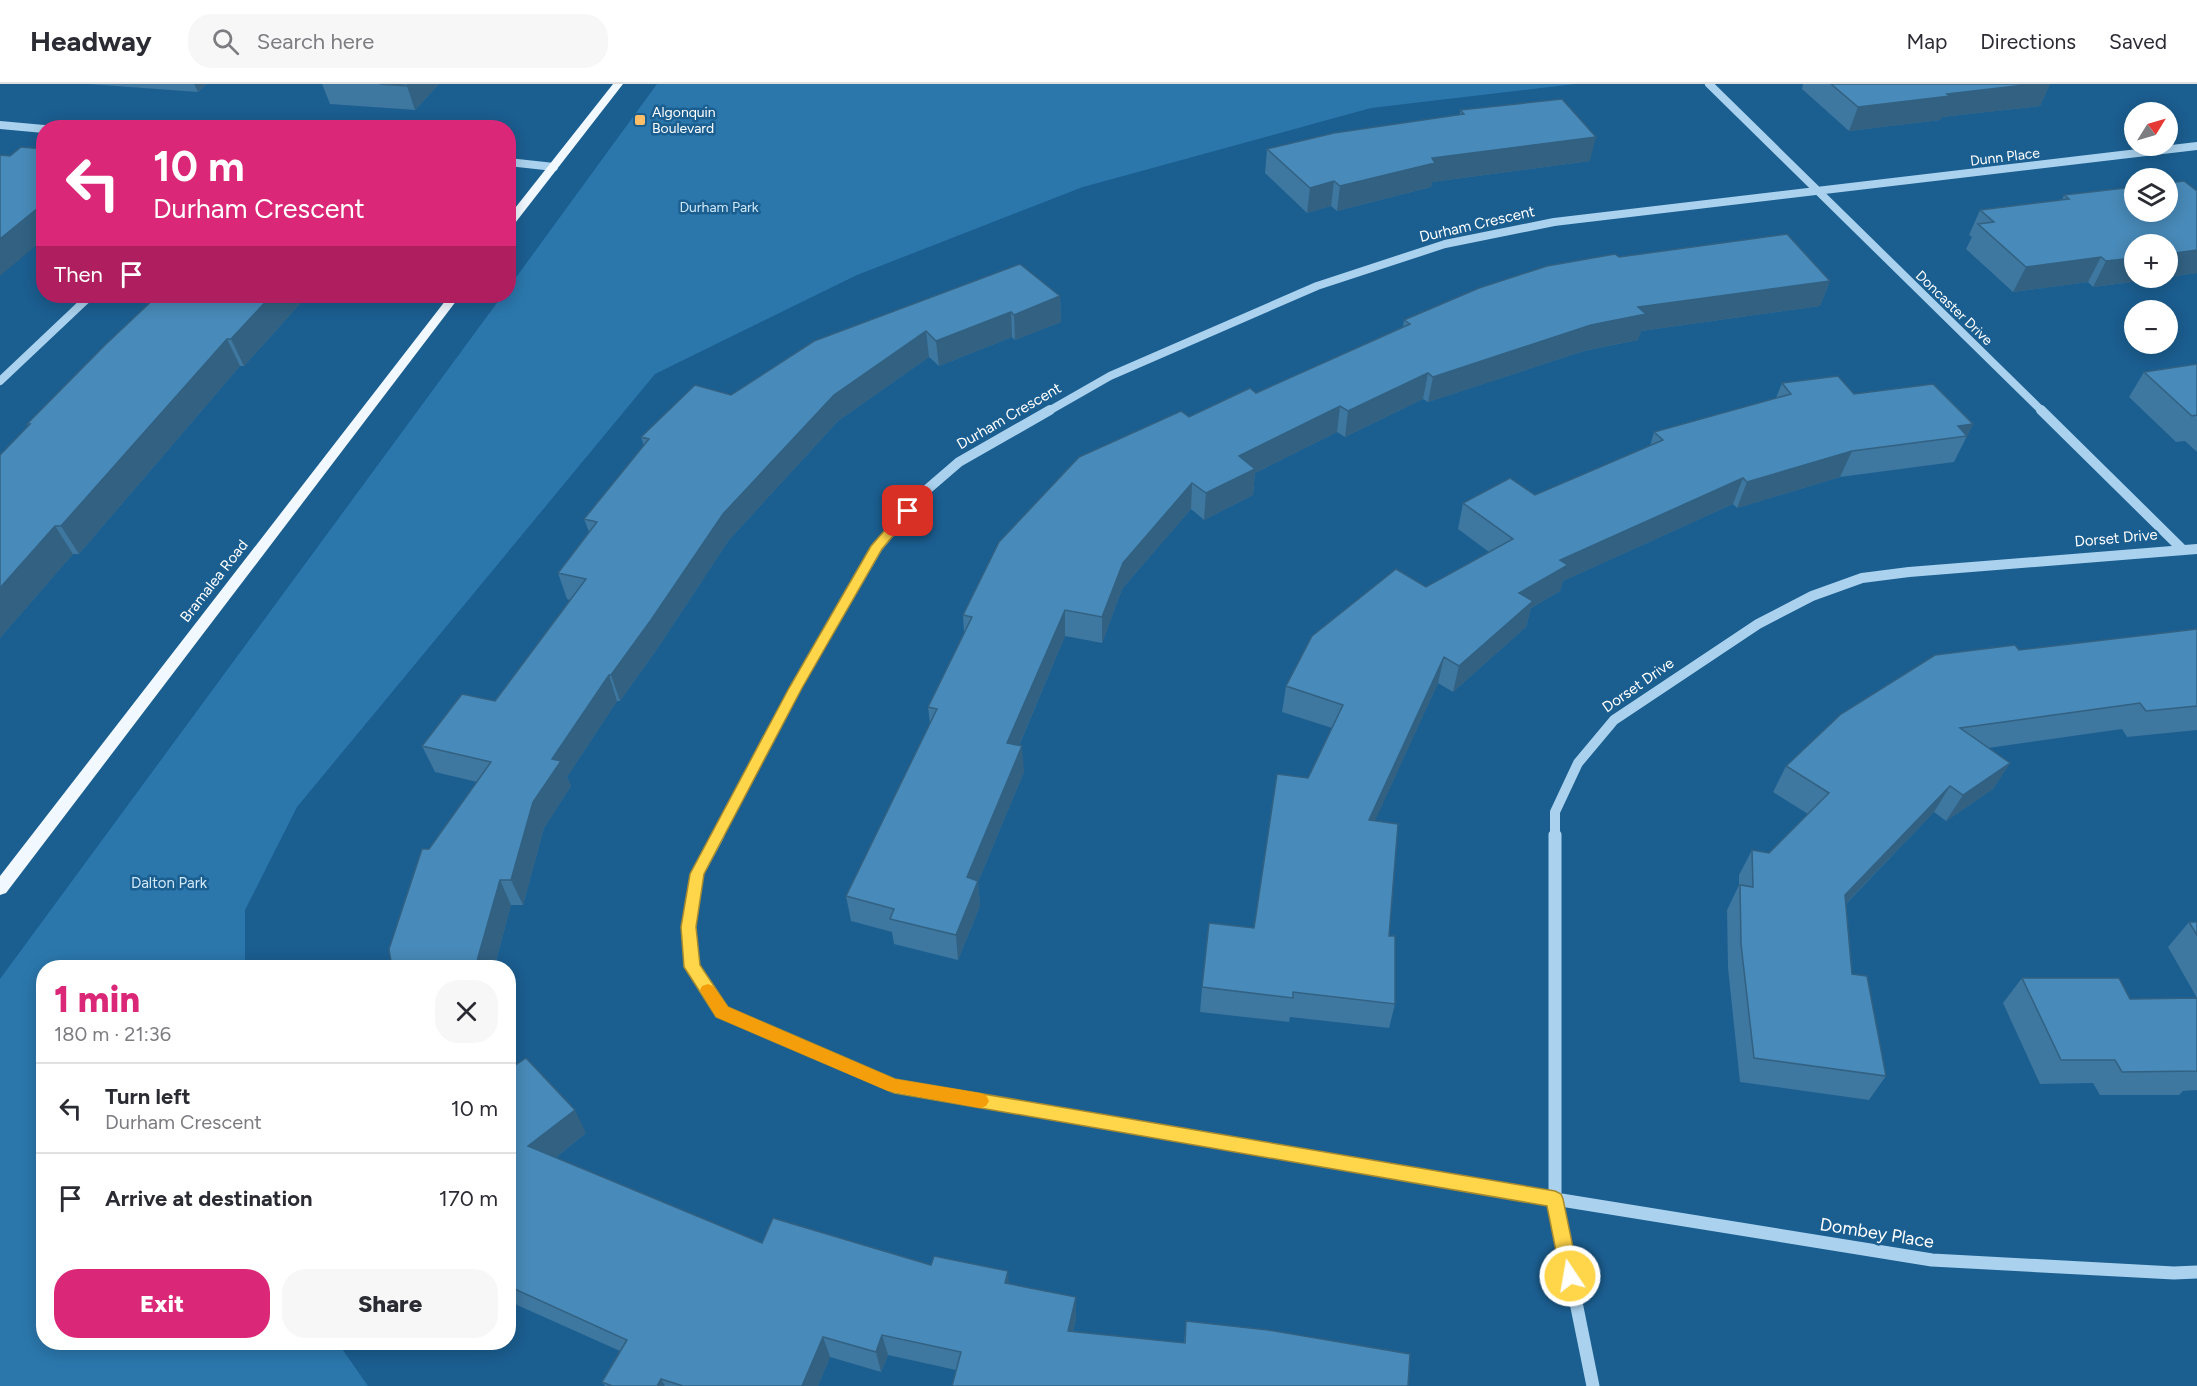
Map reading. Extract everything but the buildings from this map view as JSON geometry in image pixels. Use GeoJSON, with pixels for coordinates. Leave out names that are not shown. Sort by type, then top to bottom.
{"type":"FeatureCollection","features":[{"type":"Feature","properties":{"kind":"main road"},"geometry":{"type":"LineString","coordinates":[[516,215],[618,84]]}},
{"type":"Feature","properties":{"kind":"main road","name":"Bramalea Road"},"geometry":{"type":"LineString","coordinates":[[0,888],[449,303]]}},
{"type":"Feature","properties":{"kind":"street","name":"Doncaster Drive"},"geometry":{"type":"LineString","coordinates":[[1708,84],[2182,549]]}},
{"type":"Feature","properties":{"kind":"street"},"geometry":{"type":"LineString","coordinates":[[0,125],[36,128]]}},
{"type":"Feature","properties":{"kind":"street","name":"Dunn Place"},"geometry":{"type":"LineString","coordinates":[[1816,192],[2197,146]]}},
{"type":"Feature","properties":{"kind":"street"},"geometry":{"type":"LineString","coordinates":[[516,163],[554,167]]}},
{"type":"Feature","properties":{"kind":"street","name":"Durham Crescent"},"geometry":{"type":"LineString","coordinates":[[1555,1199],[894,1086],[722,1012],[692,967],[688,927],[697,874],[796,688],[878,546],[923,493],[959,462],[1110,376],[1317,286],[1445,244],[1554,222],[1816,192]]}},
{"type":"Feature","properties":{"kind":"street"},"geometry":{"type":"LineString","coordinates":[[0,381],[83,303]]}},
{"type":"Feature","properties":{"kind":"street","name":"Dorset Drive"},"geometry":{"type":"LineString","coordinates":[[1593,1386],[1555,1199],[1555,812],[1578,763],[1614,720],[1758,624],[1812,596],[1862,578],[2197,549]]}},
{"type":"Feature","properties":{"kind":"street","name":"Dombey Place"},"geometry":{"type":"LineString","coordinates":[[1555,1199],[1932,1260],[2174,1274],[2197,1272]]}},
{"type":"Feature","properties":{"kind":"green space","name":"Durham Park"},"geometry":{"type":"Polygon","coordinates":[[[657,84],[1575,84],[1371,108],[1083,187],[857,275],[655,374],[297,807],[245,910],[245,960],[36,960],[36,1350],[343,1350],[368,1386],[0,1386],[0,979],[497,303],[516,303],[516,277],[657,84]]]}},
{"type":"Feature","properties":{"kind":"slow traffic"},"geometry":{"type":"LineString","coordinates":[[708,990],[722,1012],[894,1086],[980,1101]]}},
{"type":"Feature","properties":{"kind":"place","name":"Algonquin Boulevard"},"geometry":{"type":"Point","coordinates":[640,120]}},
{"type":"Feature","properties":{"kind":"route"},"geometry":{"type":"LineString","coordinates":[[908,511],[878,546],[796,688],[697,874],[688,927],[692,967],[722,1012],[894,1086],[1555,1199],[1570,1276]]}},
{"type":"Feature","properties":{"kind":"park label","name":"Dalton Park"},"geometry":{"type":"Point","coordinates":[169,883]}}]}
